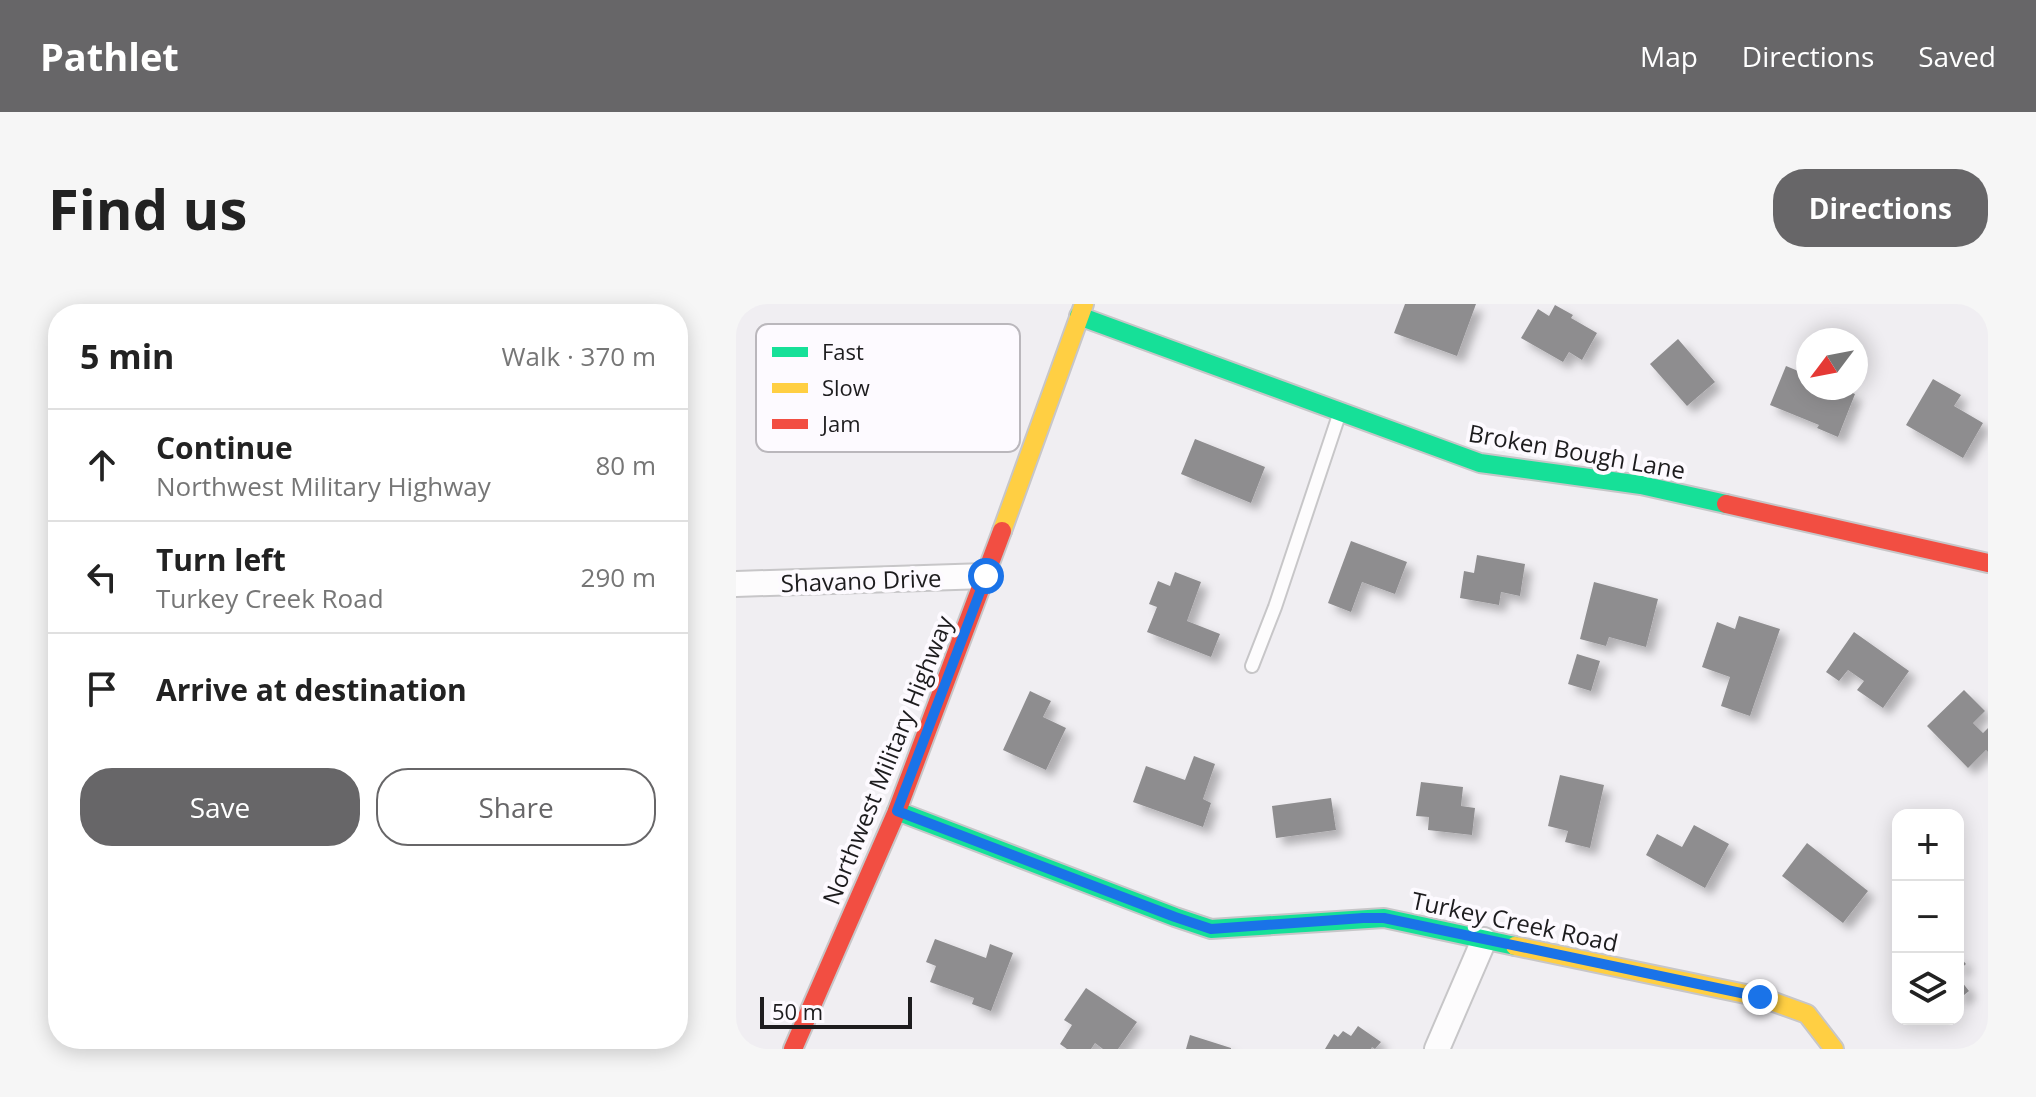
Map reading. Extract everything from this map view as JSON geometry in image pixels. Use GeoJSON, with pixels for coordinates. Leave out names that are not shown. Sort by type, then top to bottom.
{"type":"FeatureCollection","features":[{"type":"Feature","properties":{"kind":"street","name":"Broken Bough Lane"},"geometry":{"type":"LineString","coordinates":[[1081,310],[1340,412],[1480,463],[1641,485],[1988,563]]}},
{"type":"Feature","properties":{"kind":"street","name":"Northwest Military Highway"},"geometry":{"type":"LineString","coordinates":[[793,1049],[897,811],[986,576],[1081,310]]}},
{"type":"Feature","properties":{"kind":"street","name":"Shavano Drive"},"geometry":{"type":"LineString","coordinates":[[736,584],[986,576]]}},
{"type":"Feature","properties":{"kind":"street","name":"Turkey Creek Road"},"geometry":{"type":"LineString","coordinates":[[897,811],[1211,929],[1384,918],[1760,997],[1807,1014],[1834,1049]]}},
{"type":"Feature","properties":{"kind":"street"},"geometry":{"type":"LineString","coordinates":[[1437,1049],[1484,940]]}},
{"type":"Feature","properties":{"kind":"lane"},"geometry":{"type":"LineString","coordinates":[[1252,666],[1275,607],[1340,412]]}},
{"type":"Feature","properties":{"kind":"building"},"geometry":{"type":"Polygon","coordinates":[[[1405,304],[1476,304],[1457,356],[1394,333],[1405,304]]]}},
{"type":"Feature","properties":{"kind":"building"},"geometry":{"type":"Polygon","coordinates":[[[1555,305],[1597,333],[1582,360],[1569,352],[1563,362],[1521,338],[1538,309],[1549,316],[1555,305]]]}},
{"type":"Feature","properties":{"kind":"building"},"geometry":{"type":"Polygon","coordinates":[[[1678,339],[1715,382],[1687,406],[1650,364],[1678,339]]]}},
{"type":"Feature","properties":{"kind":"building"},"geometry":{"type":"Polygon","coordinates":[[[1786,366],[1796,370],[1796,400],[1853,400],[1838,437],[1817,428],[1819,425],[1770,405],[1786,366]]]}},
{"type":"Feature","properties":{"kind":"building"},"geometry":{"type":"Polygon","coordinates":[[[1933,379],[1961,395],[1954,406],[1983,423],[1963,458],[1906,425],[1933,379]]]}},
{"type":"Feature","properties":{"kind":"building"},"geometry":{"type":"Polygon","coordinates":[[[1195,439],[1265,467],[1251,503],[1181,474],[1195,439]]]}},
{"type":"Feature","properties":{"kind":"building"},"geometry":{"type":"Polygon","coordinates":[[[1351,541],[1407,562],[1395,594],[1362,582],[1351,612],[1328,603],[1351,541]]]}},
{"type":"Feature","properties":{"kind":"building"},"geometry":{"type":"Polygon","coordinates":[[[1477,555],[1525,564],[1520,596],[1501,592],[1499,605],[1460,598],[1464,571],[1474,573],[1477,555]]]}},
{"type":"Feature","properties":{"kind":"building"},"geometry":{"type":"Polygon","coordinates":[[[1175,572],[1201,582],[1187,621],[1220,634],[1211,657],[1147,632],[1157,607],[1149,604],[1158,581],[1170,586],[1175,572]]]}},
{"type":"Feature","properties":{"kind":"building"},"geometry":{"type":"Polygon","coordinates":[[[1594,582],[1658,599],[1646,647],[1609,637],[1606,646],[1580,639],[1594,582]]]}},
{"type":"Feature","properties":{"kind":"building"},"geometry":{"type":"Polygon","coordinates":[[[1739,616],[1780,629],[1750,716],[1721,706],[1730,677],[1702,667],[1717,622],[1735,629],[1739,616]]]}},
{"type":"Feature","properties":{"kind":"building"},"geometry":{"type":"Polygon","coordinates":[[[1854,632],[1909,671],[1883,708],[1857,690],[1864,681],[1848,670],[1839,681],[1826,672],[1854,632]]]}},
{"type":"Feature","properties":{"kind":"building"},"geometry":{"type":"Polygon","coordinates":[[[1577,654],[1600,661],[1591,691],[1568,684],[1577,654]]]}},
{"type":"Feature","properties":{"kind":"building"},"geometry":{"type":"Polygon","coordinates":[[[1964,690],[1985,711],[1973,723],[1983,733],[1988,728],[1988,752],[1986,750],[1968,768],[1927,726],[1964,690]]]}},
{"type":"Feature","properties":{"kind":"building"},"geometry":{"type":"Polygon","coordinates":[[[1030,691],[1051,701],[1043,717],[1066,728],[1046,770],[1003,750],[1030,691]]]}},
{"type":"Feature","properties":{"kind":"building"},"geometry":{"type":"Polygon","coordinates":[[[1194,756],[1215,764],[1203,799],[1211,803],[1203,827],[1133,802],[1146,766],[1185,780],[1194,756]]]}},
{"type":"Feature","properties":{"kind":"building"},"geometry":{"type":"Polygon","coordinates":[[[1560,775],[1604,785],[1590,848],[1565,842],[1568,831],[1548,826],[1560,775]]]}},
{"type":"Feature","properties":{"kind":"building"},"geometry":{"type":"Polygon","coordinates":[[[1421,782],[1463,787],[1461,806],[1475,808],[1472,835],[1428,830],[1429,817],[1416,816],[1421,782]]]}},
{"type":"Feature","properties":{"kind":"building"},"geometry":{"type":"Polygon","coordinates":[[[1331,798],[1336,830],[1276,838],[1272,806],[1331,798]]]}},
{"type":"Feature","properties":{"kind":"building"},"geometry":{"type":"Polygon","coordinates":[[[1694,825],[1729,844],[1705,888],[1646,855],[1657,834],[1682,847],[1694,825]]]}},
{"type":"Feature","properties":{"kind":"building"},"geometry":{"type":"Polygon","coordinates":[[[1807,843],[1868,891],[1843,923],[1782,876],[1807,843]]]}},
{"type":"Feature","properties":{"kind":"building"},"geometry":{"type":"Polygon","coordinates":[[[935,939],[986,958],[990,944],[1013,953],[991,1011],[972,1004],[974,998],[930,982],[936,966],[926,962],[935,939]]]}},
{"type":"Feature","properties":{"kind":"building"},"geometry":{"type":"Polygon","coordinates":[[[1086,988],[1137,1022],[1118,1049],[1103,1049],[1095,1043],[1091,1049],[1067,1049],[1060,1044],[1072,1025],[1064,1020],[1086,988]]]}},
{"type":"Feature","properties":{"kind":"building"},"geometry":{"type":"Polygon","coordinates":[[[1358,1026],[1381,1042],[1375,1049],[1325,1049],[1334,1034],[1338,1037],[1343,1031],[1351,1036],[1358,1026]]]}},
{"type":"Feature","properties":{"kind":"building"},"geometry":{"type":"Polygon","coordinates":[[[1190,1035],[1231,1048],[1231,1049],[1186,1049],[1190,1035]]]}},
{"type":"Feature","properties":{"kind":"traffic: fast"},"geometry":{"type":"LineString","coordinates":[[1079,316],[1480,463],[1641,485],[1726,504]]}},
{"type":"Feature","properties":{"kind":"traffic: fast"},"geometry":{"type":"LineString","coordinates":[[897,811],[1211,929],[1384,918],[1515,946]]}},
{"type":"Feature","properties":{"kind":"traffic: slow"},"geometry":{"type":"LineString","coordinates":[[1002,531],[1084,304]]}},
{"type":"Feature","properties":{"kind":"traffic: slow"},"geometry":{"type":"LineString","coordinates":[[1515,946],[1760,997],[1807,1014],[1834,1049]]}},
{"type":"Feature","properties":{"kind":"traffic: jam"},"geometry":{"type":"LineString","coordinates":[[1726,504],[1988,563]]}},
{"type":"Feature","properties":{"kind":"traffic: jam"},"geometry":{"type":"LineString","coordinates":[[793,1049],[897,811],[1002,531]]}},
{"type":"Feature","properties":{"kind":"route"},"geometry":{"type":"LineString","coordinates":[[986,576],[897,811],[1211,929],[1384,918],[1760,997]]}}]}
